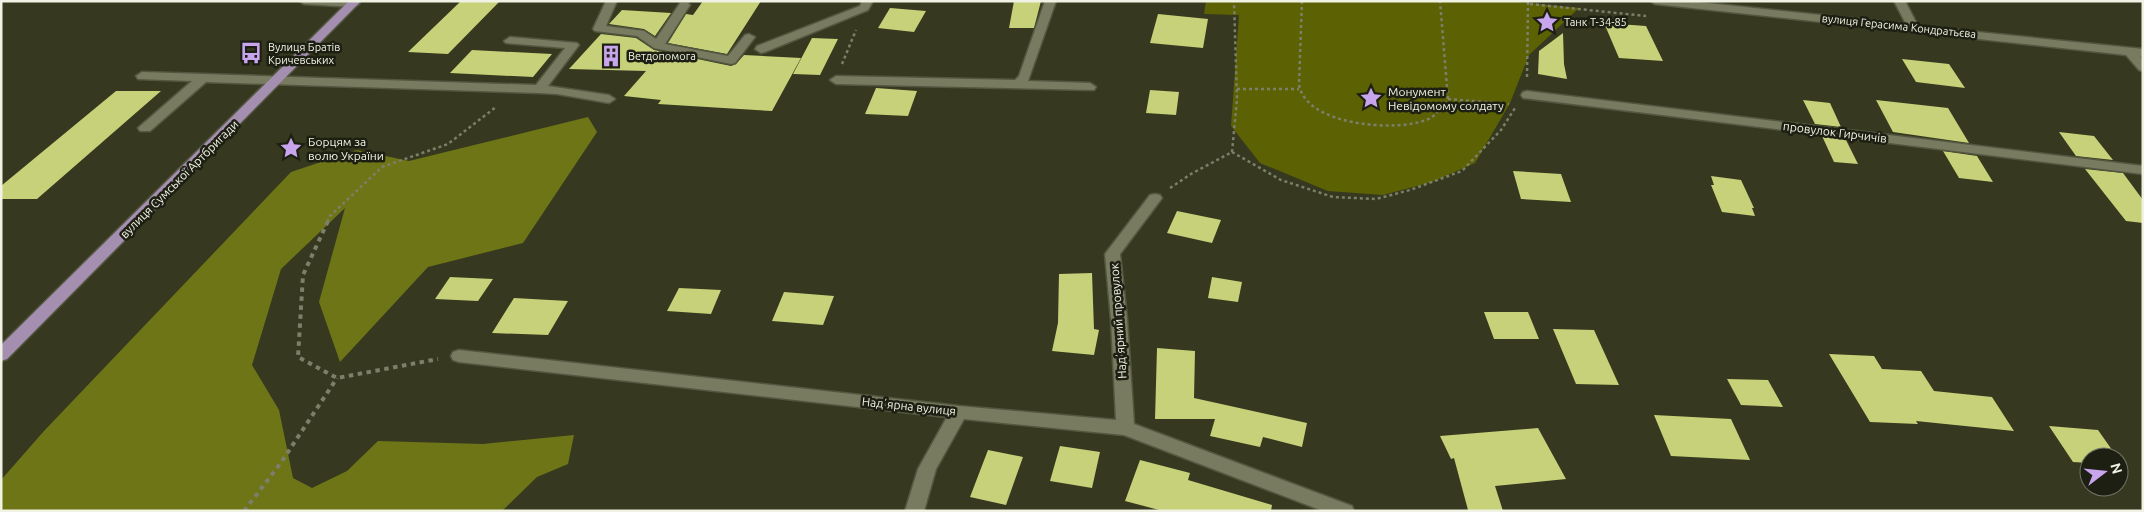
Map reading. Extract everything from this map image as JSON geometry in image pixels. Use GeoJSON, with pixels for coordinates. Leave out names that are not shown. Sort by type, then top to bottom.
{"type":"FeatureCollection","features":[{"type":"Feature","properties":{"kind":"main road","name":"вулиця Сумської Артбригади"},"geometry":{"type":"LineString","coordinates":[[1,356],[354,2]]}},
{"type":"Feature","properties":{"kind":"street"},"geometry":{"type":"LineString","coordinates":[[304,1],[354,2]]}},
{"type":"Feature","properties":{"kind":"street"},"geometry":{"type":"LineString","coordinates":[[612,1],[599,29],[640,33],[658,46],[731,60],[749,37]]}},
{"type":"Feature","properties":{"kind":"street"},"geometry":{"type":"LineString","coordinates":[[1018,84],[1025,77],[1051,1]]}},
{"type":"Feature","properties":{"kind":"street","name":"вулиця Герасима Кондратьєва"},"geometry":{"type":"LineString","coordinates":[[1655,1],[2143,53]]}},
{"type":"Feature","properties":{"kind":"street"},"geometry":{"type":"LineString","coordinates":[[1899,1],[1913,27]]}},
{"type":"Feature","properties":{"kind":"street"},"geometry":{"type":"LineString","coordinates":[[658,46],[684,5]]}},
{"type":"Feature","properties":{"kind":"street"},"geometry":{"type":"LineString","coordinates":[[761,49],[866,5]]}},
{"type":"Feature","properties":{"kind":"street"},"geometry":{"type":"LineString","coordinates":[[510,41],[573,45],[539,89]]}},
{"type":"Feature","properties":{"kind":"street"},"geometry":{"type":"LineString","coordinates":[[2128,51],[2143,67]]}},
{"type":"Feature","properties":{"kind":"street"},"geometry":{"type":"LineString","coordinates":[[142,76],[539,89],[609,99]]}},
{"type":"Feature","properties":{"kind":"street"},"geometry":{"type":"LineString","coordinates":[[145,128],[203,78]]}},
{"type":"Feature","properties":{"kind":"street"},"geometry":{"type":"LineString","coordinates":[[836,80],[1018,84],[1090,88]]}},
{"type":"Feature","properties":{"kind":"street","name":"провулок Гирчичів"},"geometry":{"type":"LineString","coordinates":[[1527,95],[2143,170]]}},
{"type":"Feature","properties":{"kind":"street","name":"Надʼярний провулок"},"geometry":{"type":"LineString","coordinates":[[1125,428],[1119,319],[1112,254],[1155,198]]}},
{"type":"Feature","properties":{"kind":"street","name":"Надʼярна вулиця"},"geometry":{"type":"LineString","coordinates":[[459,356],[959,412],[1125,428],[1346,511]]}},
{"type":"Feature","properties":{"kind":"street"},"geometry":{"type":"LineString","coordinates":[[914,511],[927,469],[959,412]]}},
{"type":"Feature","properties":{"kind":"path"},"geometry":{"type":"LineString","coordinates":[[1232,152],[1237,89],[1234,1]]}},
{"type":"Feature","properties":{"kind":"path"},"geometry":{"type":"LineString","coordinates":[[1302,1],[1299,89],[1309,102],[1327,114],[1350,122],[1377,126],[1403,126],[1425,121],[1441,111],[1448,100],[1440,1]]}},
{"type":"Feature","properties":{"kind":"path"},"geometry":{"type":"LineString","coordinates":[[1527,95],[1528,1]]}},
{"type":"Feature","properties":{"kind":"path"},"geometry":{"type":"LineString","coordinates":[[836,80],[866,5]]}},
{"type":"Feature","properties":{"kind":"path"},"geometry":{"type":"LineString","coordinates":[[1237,89],[1299,89]]}},
{"type":"Feature","properties":{"kind":"path"},"geometry":{"type":"LineString","coordinates":[[1232,152],[1282,180],[1333,197],[1376,199],[1410,190],[1462,170],[1501,130],[1517,104],[1448,100]]}},
{"type":"Feature","properties":{"kind":"path"},"geometry":{"type":"LineString","coordinates":[[459,356],[337,378],[298,357],[303,275],[330,216],[382,167],[448,144],[495,108],[504,104]]}},
{"type":"Feature","properties":{"kind":"path"},"geometry":{"type":"LineString","coordinates":[[1191,174],[1232,152]]}},
{"type":"Feature","properties":{"kind":"path"},"geometry":{"type":"LineString","coordinates":[[244,511],[280,464],[337,378]]}},
{"type":"Feature","properties":{"kind":"shaded area"},"geometry":{"type":"Polygon","coordinates":[[[1206,1],[1508,1],[1579,8],[1529,55],[1510,103],[1475,163],[1432,182],[1383,195],[1328,191],[1260,163],[1231,126],[1239,15],[1204,14],[1206,1]]]}},
{"type":"Feature","properties":{"kind":"green space"},"geometry":{"type":"Polygon","coordinates":[[[588,117],[597,132],[523,243],[428,267],[340,362],[319,302],[345,208],[281,269],[252,365],[279,410],[293,478],[312,488],[347,471],[378,441],[483,444],[574,435],[568,464],[537,477],[502,511],[1,511],[1,480],[44,431],[291,172],[357,150],[409,161],[588,117]]]}},
{"type":"Feature","properties":{"kind":"building"},"geometry":{"type":"Polygon","coordinates":[[[461,1],[500,1],[448,54],[408,52],[461,1]]]}},
{"type":"Feature","properties":{"kind":"building"},"geometry":{"type":"Polygon","coordinates":[[[703,1],[761,1],[727,54],[668,43],[686,14],[693,15],[703,1]]]}},
{"type":"Feature","properties":{"kind":"building"},"geometry":{"type":"Polygon","coordinates":[[[1014,1],[1041,1],[1034,28],[1009,28],[1014,1]]]}},
{"type":"Feature","properties":{"kind":"building"},"geometry":{"type":"Polygon","coordinates":[[[890,8],[926,11],[914,32],[878,28],[890,8]]]}},
{"type":"Feature","properties":{"kind":"building"},"geometry":{"type":"Polygon","coordinates":[[[622,10],[671,13],[655,36],[644,29],[609,24],[622,10]]]}},
{"type":"Feature","properties":{"kind":"building"},"geometry":{"type":"Polygon","coordinates":[[[1158,14],[1208,19],[1203,48],[1150,43],[1158,14]]]}},
{"type":"Feature","properties":{"kind":"building"},"geometry":{"type":"Polygon","coordinates":[[[1604,23],[1646,26],[1663,61],[1619,58],[1604,23]]]}},
{"type":"Feature","properties":{"kind":"building"},"geometry":{"type":"Polygon","coordinates":[[[1563,33],[1564,64],[1567,79],[1538,74],[1539,51],[1563,33]]]}},
{"type":"Feature","properties":{"kind":"building"},"geometry":{"type":"Polygon","coordinates":[[[601,34],[636,38],[654,50],[731,66],[736,64],[744,55],[801,58],[772,111],[658,104],[661,100],[624,96],[646,71],[569,69],[601,34]]]}},
{"type":"Feature","properties":{"kind":"building"},"geometry":{"type":"Polygon","coordinates":[[[812,38],[838,39],[820,75],[793,74],[812,38]]]}},
{"type":"Feature","properties":{"kind":"building"},"geometry":{"type":"Polygon","coordinates":[[[472,50],[552,54],[533,77],[450,73],[472,50]]]}},
{"type":"Feature","properties":{"kind":"building"},"geometry":{"type":"Polygon","coordinates":[[[1902,59],[1949,64],[1965,88],[1916,82],[1902,59]]]}},
{"type":"Feature","properties":{"kind":"building"},"geometry":{"type":"Polygon","coordinates":[[[876,88],[917,91],[908,116],[865,114],[876,88]]]}},
{"type":"Feature","properties":{"kind":"building"},"geometry":{"type":"Polygon","coordinates":[[[1150,90],[1179,92],[1176,115],[1146,113],[1150,90]]]}},
{"type":"Feature","properties":{"kind":"building"},"geometry":{"type":"Polygon","coordinates":[[[116,91],[161,91],[37,199],[1,199],[1,186],[116,91]]]}},
{"type":"Feature","properties":{"kind":"building"},"geometry":{"type":"Polygon","coordinates":[[[1803,100],[1830,103],[1841,127],[1815,124],[1803,100]]]}},
{"type":"Feature","properties":{"kind":"building"},"geometry":{"type":"Polygon","coordinates":[[[1876,100],[1948,108],[1969,143],[1893,132],[1876,100]]]}},
{"type":"Feature","properties":{"kind":"building"},"geometry":{"type":"Polygon","coordinates":[[[2059,132],[2094,136],[2113,160],[2076,156],[2059,132]]]}},
{"type":"Feature","properties":{"kind":"building"},"geometry":{"type":"Polygon","coordinates":[[[1822,136],[1846,140],[1858,164],[1834,162],[1822,136]]]}},
{"type":"Feature","properties":{"kind":"building"},"geometry":{"type":"Polygon","coordinates":[[[1943,151],[1977,156],[1993,182],[1959,178],[1943,151]]]}},
{"type":"Feature","properties":{"kind":"building"},"geometry":{"type":"Polygon","coordinates":[[[2085,169],[2123,173],[2143,200],[2143,223],[2126,221],[2085,169]]]}},
{"type":"Feature","properties":{"kind":"building"},"geometry":{"type":"Polygon","coordinates":[[[1513,171],[1561,174],[1571,202],[1521,199],[1513,171]]]}},
{"type":"Feature","properties":{"kind":"building"},"geometry":{"type":"Polygon","coordinates":[[[1711,176],[1741,180],[1754,208],[1752,208],[1755,216],[1722,212],[1711,185],[1714,185],[1711,176]]]}},
{"type":"Feature","properties":{"kind":"building"},"geometry":{"type":"Polygon","coordinates":[[[1177,211],[1221,220],[1212,243],[1167,233],[1177,211]]]}},
{"type":"Feature","properties":{"kind":"building"},"geometry":{"type":"Polygon","coordinates":[[[1092,273],[1094,329],[1099,330],[1094,355],[1052,351],[1058,323],[1059,274],[1092,273]]]}},
{"type":"Feature","properties":{"kind":"building"},"geometry":{"type":"Polygon","coordinates":[[[450,277],[493,279],[478,301],[435,299],[450,277]]]}},
{"type":"Feature","properties":{"kind":"building"},"geometry":{"type":"Polygon","coordinates":[[[1212,277],[1242,282],[1238,302],[1208,298],[1212,277]]]}},
{"type":"Feature","properties":{"kind":"building"},"geometry":{"type":"Polygon","coordinates":[[[679,288],[721,290],[711,314],[667,311],[679,288]]]}},
{"type":"Feature","properties":{"kind":"building"},"geometry":{"type":"Polygon","coordinates":[[[784,292],[834,296],[823,325],[772,321],[784,292]]]}},
{"type":"Feature","properties":{"kind":"building"},"geometry":{"type":"Polygon","coordinates":[[[514,298],[568,301],[548,335],[492,333],[514,298]]]}},
{"type":"Feature","properties":{"kind":"building"},"geometry":{"type":"Polygon","coordinates":[[[1484,312],[1528,312],[1539,339],[1494,339],[1484,312]]]}},
{"type":"Feature","properties":{"kind":"building"},"geometry":{"type":"Polygon","coordinates":[[[1553,329],[1594,330],[1619,385],[1576,384],[1553,329]]]}},
{"type":"Feature","properties":{"kind":"building"},"geometry":{"type":"Polygon","coordinates":[[[1157,348],[1195,351],[1194,398],[1307,423],[1302,447],[1263,437],[1260,447],[1210,436],[1215,419],[1155,419],[1157,348]]]}},
{"type":"Feature","properties":{"kind":"building"},"geometry":{"type":"Polygon","coordinates":[[[1829,354],[1874,356],[1882,369],[1921,371],[1934,391],[1992,397],[2014,431],[1916,421],[1918,424],[1870,422],[1829,354]]]}},
{"type":"Feature","properties":{"kind":"building"},"geometry":{"type":"Polygon","coordinates":[[[1727,379],[1768,380],[1783,407],[1741,405],[1727,379]]]}},
{"type":"Feature","properties":{"kind":"building"},"geometry":{"type":"Polygon","coordinates":[[[1654,415],[1731,419],[1750,460],[1671,456],[1654,415]]]}},
{"type":"Feature","properties":{"kind":"building"},"geometry":{"type":"Polygon","coordinates":[[[2049,426],[2098,430],[2110,447],[2079,447],[2079,462],[2073,462],[2049,426]]]}},
{"type":"Feature","properties":{"kind":"building"},"geometry":{"type":"Polygon","coordinates":[[[1538,428],[1566,479],[1495,486],[1503,511],[1468,510],[1454,458],[1451,459],[1440,436],[1538,428]]]}},
{"type":"Feature","properties":{"kind":"building"},"geometry":{"type":"Polygon","coordinates":[[[1060,446],[1100,452],[1092,488],[1050,481],[1060,446]]]}},
{"type":"Feature","properties":{"kind":"building"},"geometry":{"type":"Polygon","coordinates":[[[988,450],[1023,457],[1006,505],[970,497],[988,450]]]}},
{"type":"Feature","properties":{"kind":"building"},"geometry":{"type":"Polygon","coordinates":[[[1140,460],[1190,473],[1188,480],[1272,505],[1271,511],[1163,511],[1125,501],[1140,460]]]}},
{"type":"Feature","properties":{"kind":"place","name":"Танк Т-34-85"},"geometry":{"type":"Point","coordinates":[1547,22]}},
{"type":"Feature","properties":{"kind":"place","name":"Вулиця Братів Кричевських"},"geometry":{"type":"Point","coordinates":[251,53]}},
{"type":"Feature","properties":{"kind":"place","name":"Ветдопомога"},"geometry":{"type":"Point","coordinates":[611,56]}},
{"type":"Feature","properties":{"kind":"place","name":"Монумент Невідомому солдату"},"geometry":{"type":"Point","coordinates":[1371,98]}},
{"type":"Feature","properties":{"kind":"place","name":"Борцям за волю України"},"geometry":{"type":"Point","coordinates":[291,148]}}]}
